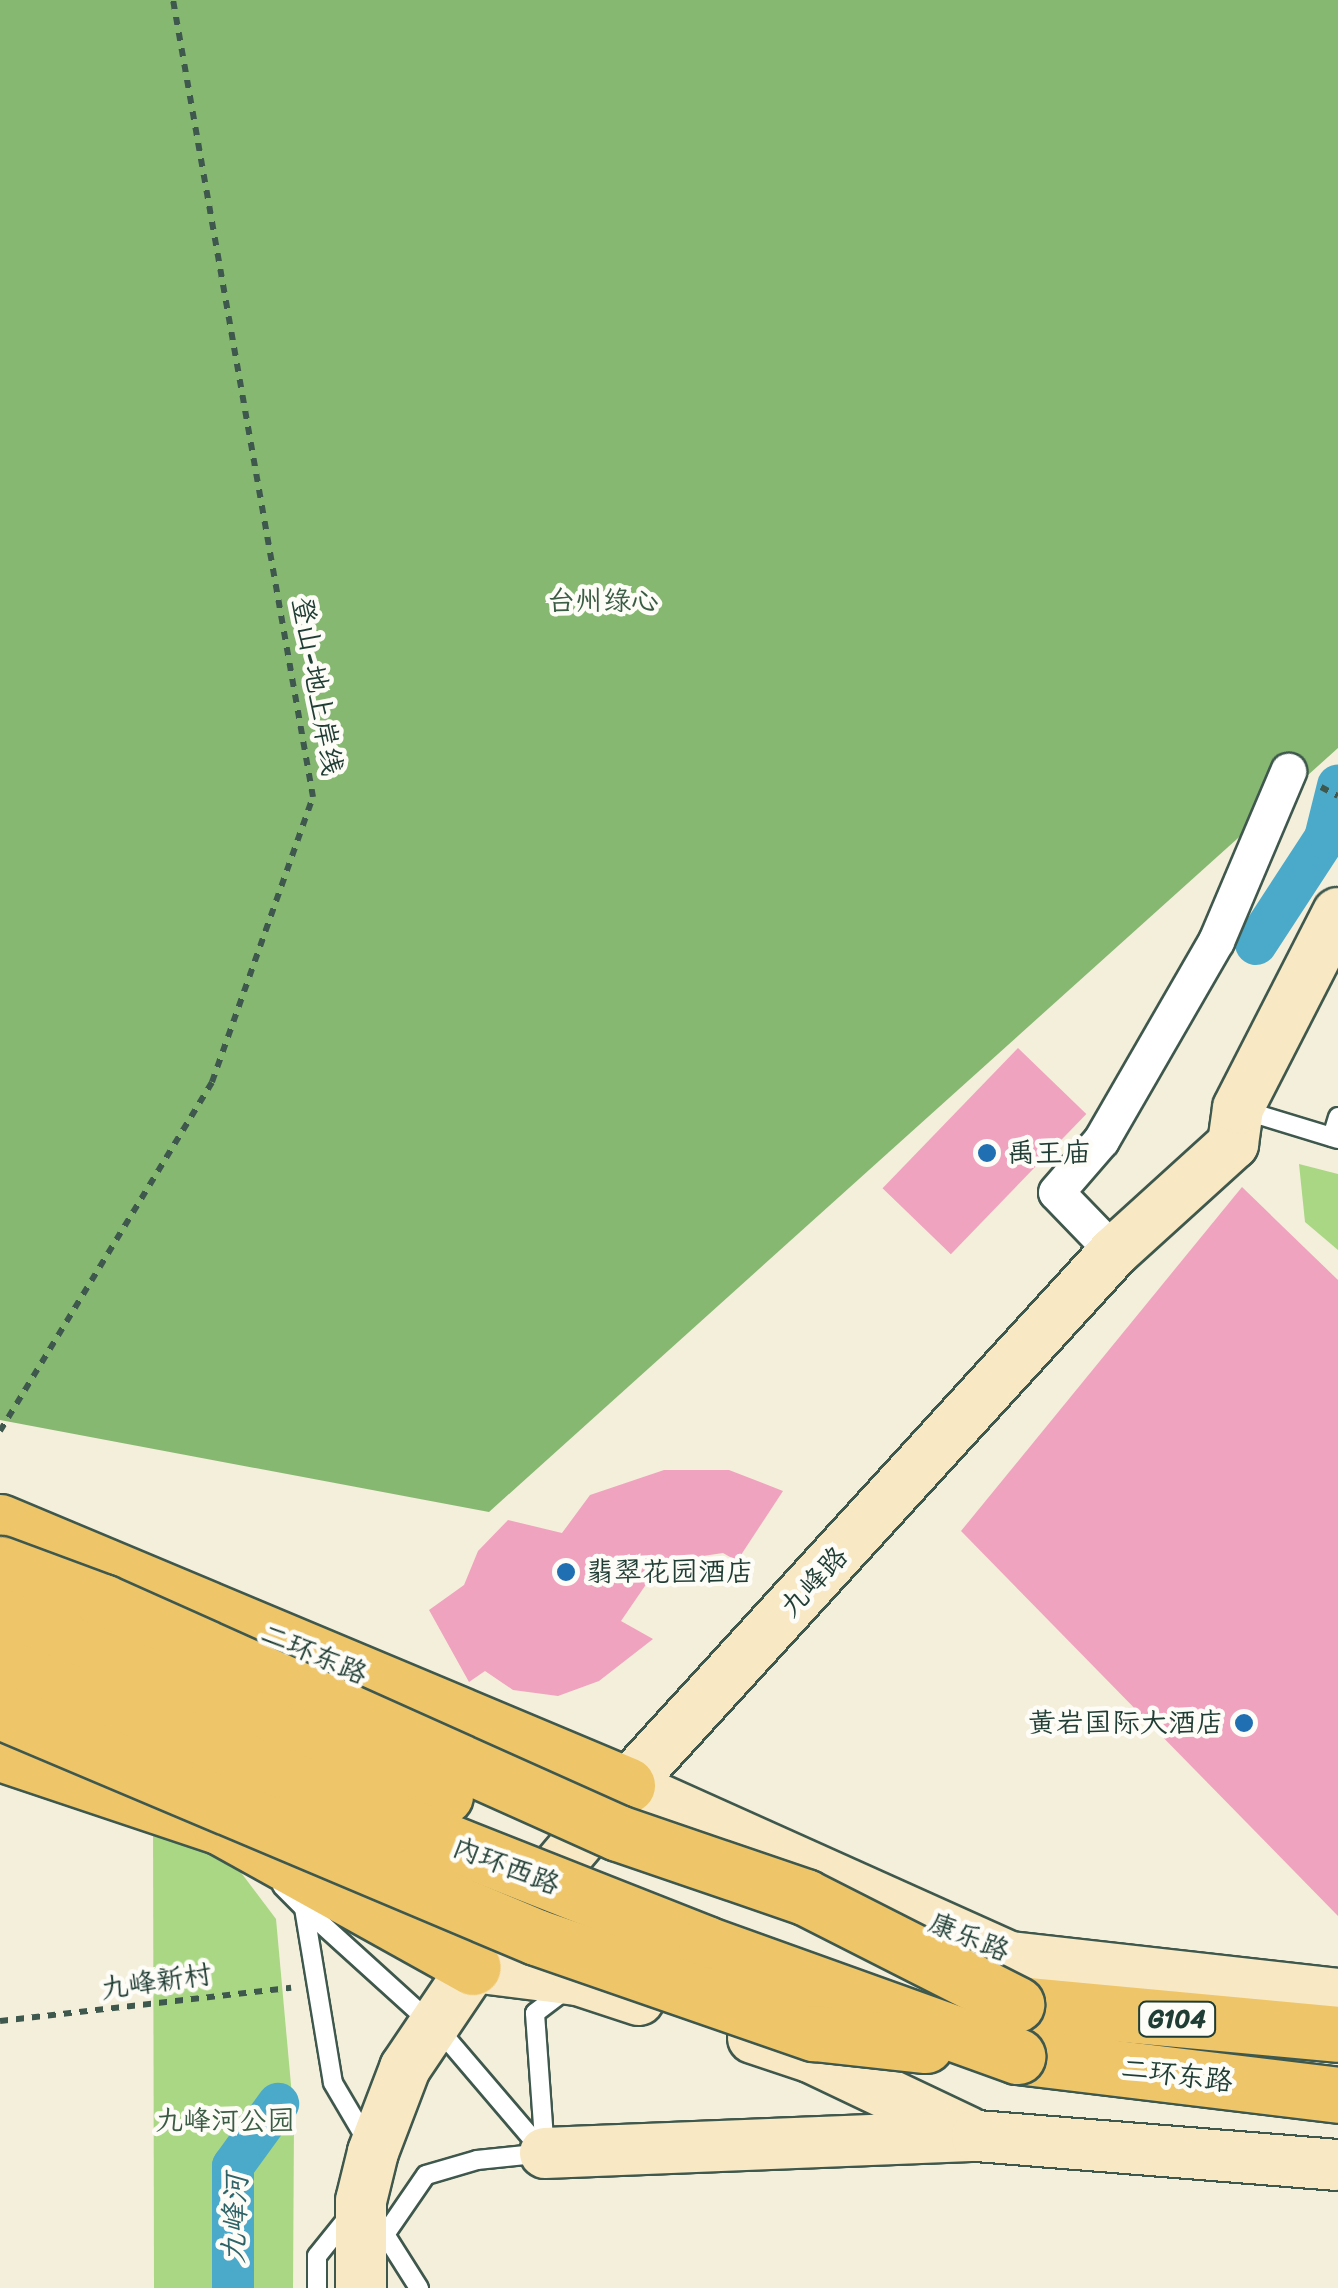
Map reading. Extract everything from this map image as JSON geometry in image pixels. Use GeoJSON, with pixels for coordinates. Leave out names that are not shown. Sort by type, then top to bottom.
{"type":"FeatureCollection","features":[{"type":"Feature","properties":{"kind":"main road","name":"二环东路"},"geometry":{"type":"LineString","coordinates":[[0,1522],[627,1785]]}},
{"type":"Feature","properties":{"kind":"main road"},"geometry":{"type":"LineString","coordinates":[[0,1564],[103,1602],[618,1832],[805,1896],[1016,2030]]}},
{"type":"Feature","properties":{"kind":"main road","name":"内环西路"},"geometry":{"type":"LineString","coordinates":[[0,1616],[1016,2030]]}},
{"type":"Feature","properties":{"kind":"main road","name":"内环西路"},"geometry":{"type":"LineString","coordinates":[[0,1665],[706,1944],[1016,2030]]}},
{"type":"Feature","properties":{"kind":"main road"},"geometry":{"type":"LineString","coordinates":[[0,1712],[536,1937],[814,2033],[1016,2030]]}},
{"type":"Feature","properties":{"kind":"main road"},"geometry":{"type":"LineString","coordinates":[[0,1753],[221,1827],[473,1967]]}},
{"type":"Feature","properties":{"kind":"main road","name":"二环东路"},"geometry":{"type":"LineString","coordinates":[[1016,2030],[1338,2034]]}},
{"type":"Feature","properties":{"kind":"main road","name":"二环东路"},"geometry":{"type":"LineString","coordinates":[[1016,2030],[1338,2094]]}},
{"type":"Feature","properties":{"kind":"street"},"geometry":{"type":"LineString","coordinates":[[1114,1252],[1056,1192],[1101,1140],[1216,942],[1288,771]]}},
{"type":"Feature","properties":{"kind":"street","name":"九峰路"},"geometry":{"type":"LineString","coordinates":[[357,2256],[374,2152],[405,2068],[473,1967],[627,1785],[1114,1252],[1233,1144],[1238,1108],[1338,913]]}},
{"type":"Feature","properties":{"kind":"street","name":"康乐路"},"geometry":{"type":"LineString","coordinates":[[627,1785],[1009,1958],[1338,1994]]}},
{"type":"Feature","properties":{"kind":"street"},"geometry":{"type":"LineString","coordinates":[[473,1967],[578,1980],[810,2057],[977,2136]]}},
{"type":"Feature","properties":{"kind":"street"},"geometry":{"type":"LineString","coordinates":[[545,2153],[977,2136],[1338,2165]]}},
{"type":"Feature","properties":{"kind":"lane"},"geometry":{"type":"LineString","coordinates":[[1238,1108],[1335,1138],[1338,1117]]}},
{"type":"Feature","properties":{"kind":"lane"},"geometry":{"type":"LineString","coordinates":[[221,1827],[433,2026],[545,2153]]}},
{"type":"Feature","properties":{"kind":"lane"},"geometry":{"type":"LineString","coordinates":[[304,1908],[333,2083],[374,2152]]}},
{"type":"Feature","properties":{"kind":"lane"},"geometry":{"type":"LineString","coordinates":[[545,2153],[535,2012],[578,1980]]}},
{"type":"Feature","properties":{"kind":"lane"},"geometry":{"type":"LineString","coordinates":[[419,2288],[357,2256],[426,2175],[477,2160],[545,2153]]}},
{"type":"Feature","properties":{"kind":"path","name":"登山-地上岸线"},"geometry":{"type":"LineString","coordinates":[[0,1431],[212,1082],[314,797],[172,0]]}},
{"type":"Feature","properties":{"kind":"path","name":"九峰新村"},"geometry":{"type":"LineString","coordinates":[[0,2021],[281,1987],[318,1990]]}},
{"type":"Feature","properties":{"kind":"green space","name":"台州绿心"},"geometry":{"type":"Polygon","coordinates":[[[0,0],[1338,0],[1338,748],[489,1512],[0,1420],[0,0]]]}},
{"type":"Feature","properties":{"kind":"green space"},"geometry":{"type":"Polygon","coordinates":[[[1299,1164],[1338,1174],[1338,1250],[1305,1222],[1299,1164]]]}},
{"type":"Feature","properties":{"kind":"green space","name":"九峰河公园"},"geometry":{"type":"Polygon","coordinates":[[[153,1811],[224,1850],[276,1919],[294,2118],[293,2288],[154,2288],[153,1811]]]}},
{"type":"Feature","properties":{"kind":"building","name":"禹王庙"},"geometry":{"type":"Polygon","coordinates":[[[1018,1048],[1086,1114],[951,1254],[883,1188],[1018,1048]]]}},
{"type":"Feature","properties":{"kind":"building","name":"黄岩国际大酒店"},"geometry":{"type":"Polygon","coordinates":[[[1242,1187],[1338,1280],[1338,1916],[961,1531],[1242,1187]]]}},
{"type":"Feature","properties":{"kind":"building","name":"翡翠花园酒店"},"geometry":{"type":"Polygon","coordinates":[[[664,1470],[729,1470],[783,1491],[737,1561],[723,1553],[683,1559],[647,1583],[621,1621],[653,1639],[599,1681],[558,1696],[513,1690],[485,1671],[469,1682],[429,1610],[464,1585],[478,1551],[508,1520],[562,1533],[590,1495],[664,1470]]]}},
{"type":"Feature","properties":{"kind":"waterway","name":"九峰河"},"geometry":{"type":"LineString","coordinates":[[1256,944],[1325,838],[1338,786]]}},
{"type":"Feature","properties":{"kind":"waterway","name":"九峰河"},"geometry":{"type":"LineString","coordinates":[[233,2288],[233,2166],[278,2104]]}},
{"type":"Feature","properties":{"kind":"place","name":"禹王庙"},"geometry":{"type":"Point","coordinates":[987,1153]}},
{"type":"Feature","properties":{"kind":"place","name":"翡翠花园酒店"},"geometry":{"type":"Point","coordinates":[566,1572]}},
{"type":"Feature","properties":{"kind":"place","name":"黄岩国际大酒店"},"geometry":{"type":"Point","coordinates":[1244,1723]}}]}
